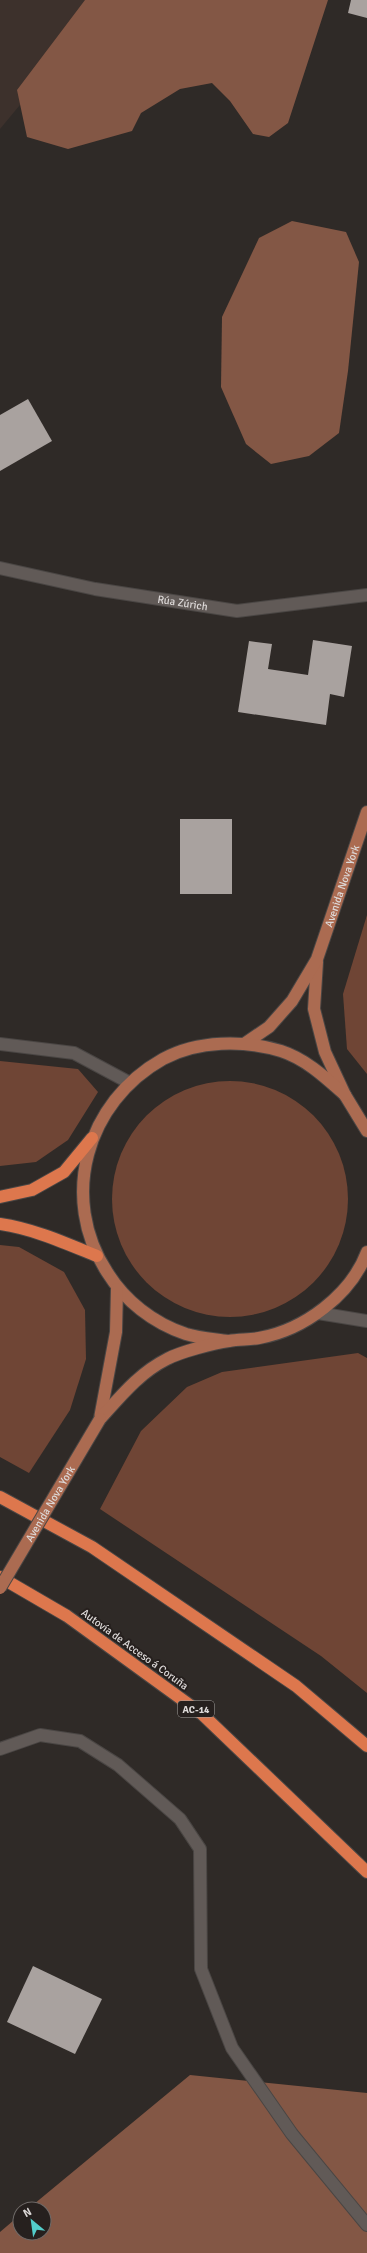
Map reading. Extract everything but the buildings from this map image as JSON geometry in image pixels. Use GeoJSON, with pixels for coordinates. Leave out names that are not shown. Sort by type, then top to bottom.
{"type":"FeatureCollection","features":[{"type":"Feature","properties":{"kind":"highway"},"geometry":{"type":"LineString","coordinates":[[0,1197],[32,1190],[64,1172],[92,1138]]}},
{"type":"Feature","properties":{"kind":"highway"},"geometry":{"type":"LineString","coordinates":[[0,1224],[21,1227],[50,1236],[96,1256]]}},
{"type":"Feature","properties":{"kind":"highway"},"geometry":{"type":"LineString","coordinates":[[0,1497],[98,1552],[296,1686],[367,1746]]}},
{"type":"Feature","properties":{"kind":"highway","name":"Autovía de Acceso á Coruña"},"geometry":{"type":"LineString","coordinates":[[0,1577],[67,1616],[202,1714],[367,1872]]}},
{"type":"Feature","properties":{"kind":"main road","name":"Avenida Nova York"},"geometry":{"type":"LineString","coordinates":[[317,959],[367,812]]}},
{"type":"Feature","properties":{"kind":"main road"},"geometry":{"type":"LineString","coordinates":[[244,1044],[269,1027],[292,1001],[317,959]]}},
{"type":"Feature","properties":{"kind":"main road"},"geometry":{"type":"LineString","coordinates":[[317,959],[314,1009],[324,1052],[345,1095],[367,1131]]}},
{"type":"Feature","properties":{"kind":"main road"},"geometry":{"type":"LineString","coordinates":[[228,1341],[187,1334],[149,1317],[117,1289],[96,1256],[84,1211],[83,1177],[92,1138],[108,1108],[130,1083],[163,1059],[203,1046],[244,1044],[282,1051],[316,1069],[345,1095]]}},
{"type":"Feature","properties":{"kind":"main road"},"geometry":{"type":"LineString","coordinates":[[100,1419],[137,1378],[168,1358],[228,1341],[260,1338],[290,1329],[318,1313],[344,1290],[367,1252]]}},
{"type":"Feature","properties":{"kind":"main road"},"geometry":{"type":"LineString","coordinates":[[100,1419],[116,1332],[117,1289]]}},
{"type":"Feature","properties":{"kind":"main road","name":"Avenida Nova York"},"geometry":{"type":"LineString","coordinates":[[0,1588],[100,1419]]}},
{"type":"Feature","properties":{"kind":"street","name":"Rúa Zúrich"},"geometry":{"type":"LineString","coordinates":[[0,568],[95,589],[237,611],[367,595]]}},
{"type":"Feature","properties":{"kind":"street"},"geometry":{"type":"LineString","coordinates":[[0,1044],[74,1053],[130,1083]]}},
{"type":"Feature","properties":{"kind":"street"},"geometry":{"type":"LineString","coordinates":[[318,1313],[367,1321]]}},
{"type":"Feature","properties":{"kind":"street"},"geometry":{"type":"LineString","coordinates":[[0,1749],[40,1735],[80,1741],[118,1766],[180,1818],[200,1848],[202,1969],[232,2048],[292,2134],[367,2225]]}},
{"type":"Feature","properties":{"kind":"shaded area"},"geometry":{"type":"Polygon","coordinates":[[[0,0],[107,0],[0,129],[0,0]]]}},
{"type":"Feature","properties":{"kind":"shaded area"},"geometry":{"type":"Polygon","coordinates":[[[85,0],[328,0],[288,123],[269,137],[253,134],[230,101],[212,83],[180,89],[141,113],[132,131],[68,149],[27,137],[17,90],[85,0]]]}},
{"type":"Feature","properties":{"kind":"shaded area"},"geometry":{"type":"Polygon","coordinates":[[[292,221],[346,232],[359,262],[348,371],[339,433],[309,456],[271,464],[246,444],[221,387],[222,317],[259,238],[292,221]]]}},
{"type":"Feature","properties":{"kind":"shaded area"},"geometry":{"type":"Polygon","coordinates":[[[367,915],[367,1074],[347,1049],[343,994],[367,915]]]}},
{"type":"Feature","properties":{"kind":"shaded area"},"geometry":{"type":"Polygon","coordinates":[[[0,1061],[78,1069],[98,1092],[68,1140],[36,1162],[0,1166],[0,1061]]]}},
{"type":"Feature","properties":{"kind":"shaded area"},"geometry":{"type":"Polygon","coordinates":[[[218,1081],[242,1081],[264,1086],[286,1094],[314,1115],[335,1143],[346,1176],[348,1199],[346,1222],[335,1255],[314,1283],[286,1304],[264,1312],[242,1317],[218,1317],[196,1312],[174,1304],[155,1291],[138,1274],[125,1255],[117,1233],[112,1211],[112,1187],[117,1165],[125,1143],[138,1124],[155,1107],[174,1094],[196,1086],[218,1081]]]}},
{"type":"Feature","properties":{"kind":"shaded area"},"geometry":{"type":"Polygon","coordinates":[[[0,1245],[19,1247],[64,1272],[85,1310],[86,1359],[70,1410],[29,1473],[0,1457],[0,1245]]]}},
{"type":"Feature","properties":{"kind":"shaded area"},"geometry":{"type":"Polygon","coordinates":[[[358,1353],[367,1358],[367,1693],[321,1656],[100,1509],[141,1431],[187,1387],[222,1372],[358,1353]]]}},
{"type":"Feature","properties":{"kind":"shaded area"},"geometry":{"type":"Polygon","coordinates":[[[190,2075],[367,2093],[367,2253],[0,2253],[0,2232],[12,2222],[12,2241],[52,2241],[52,2201],[38,2201],[190,2075]]]}}]}
